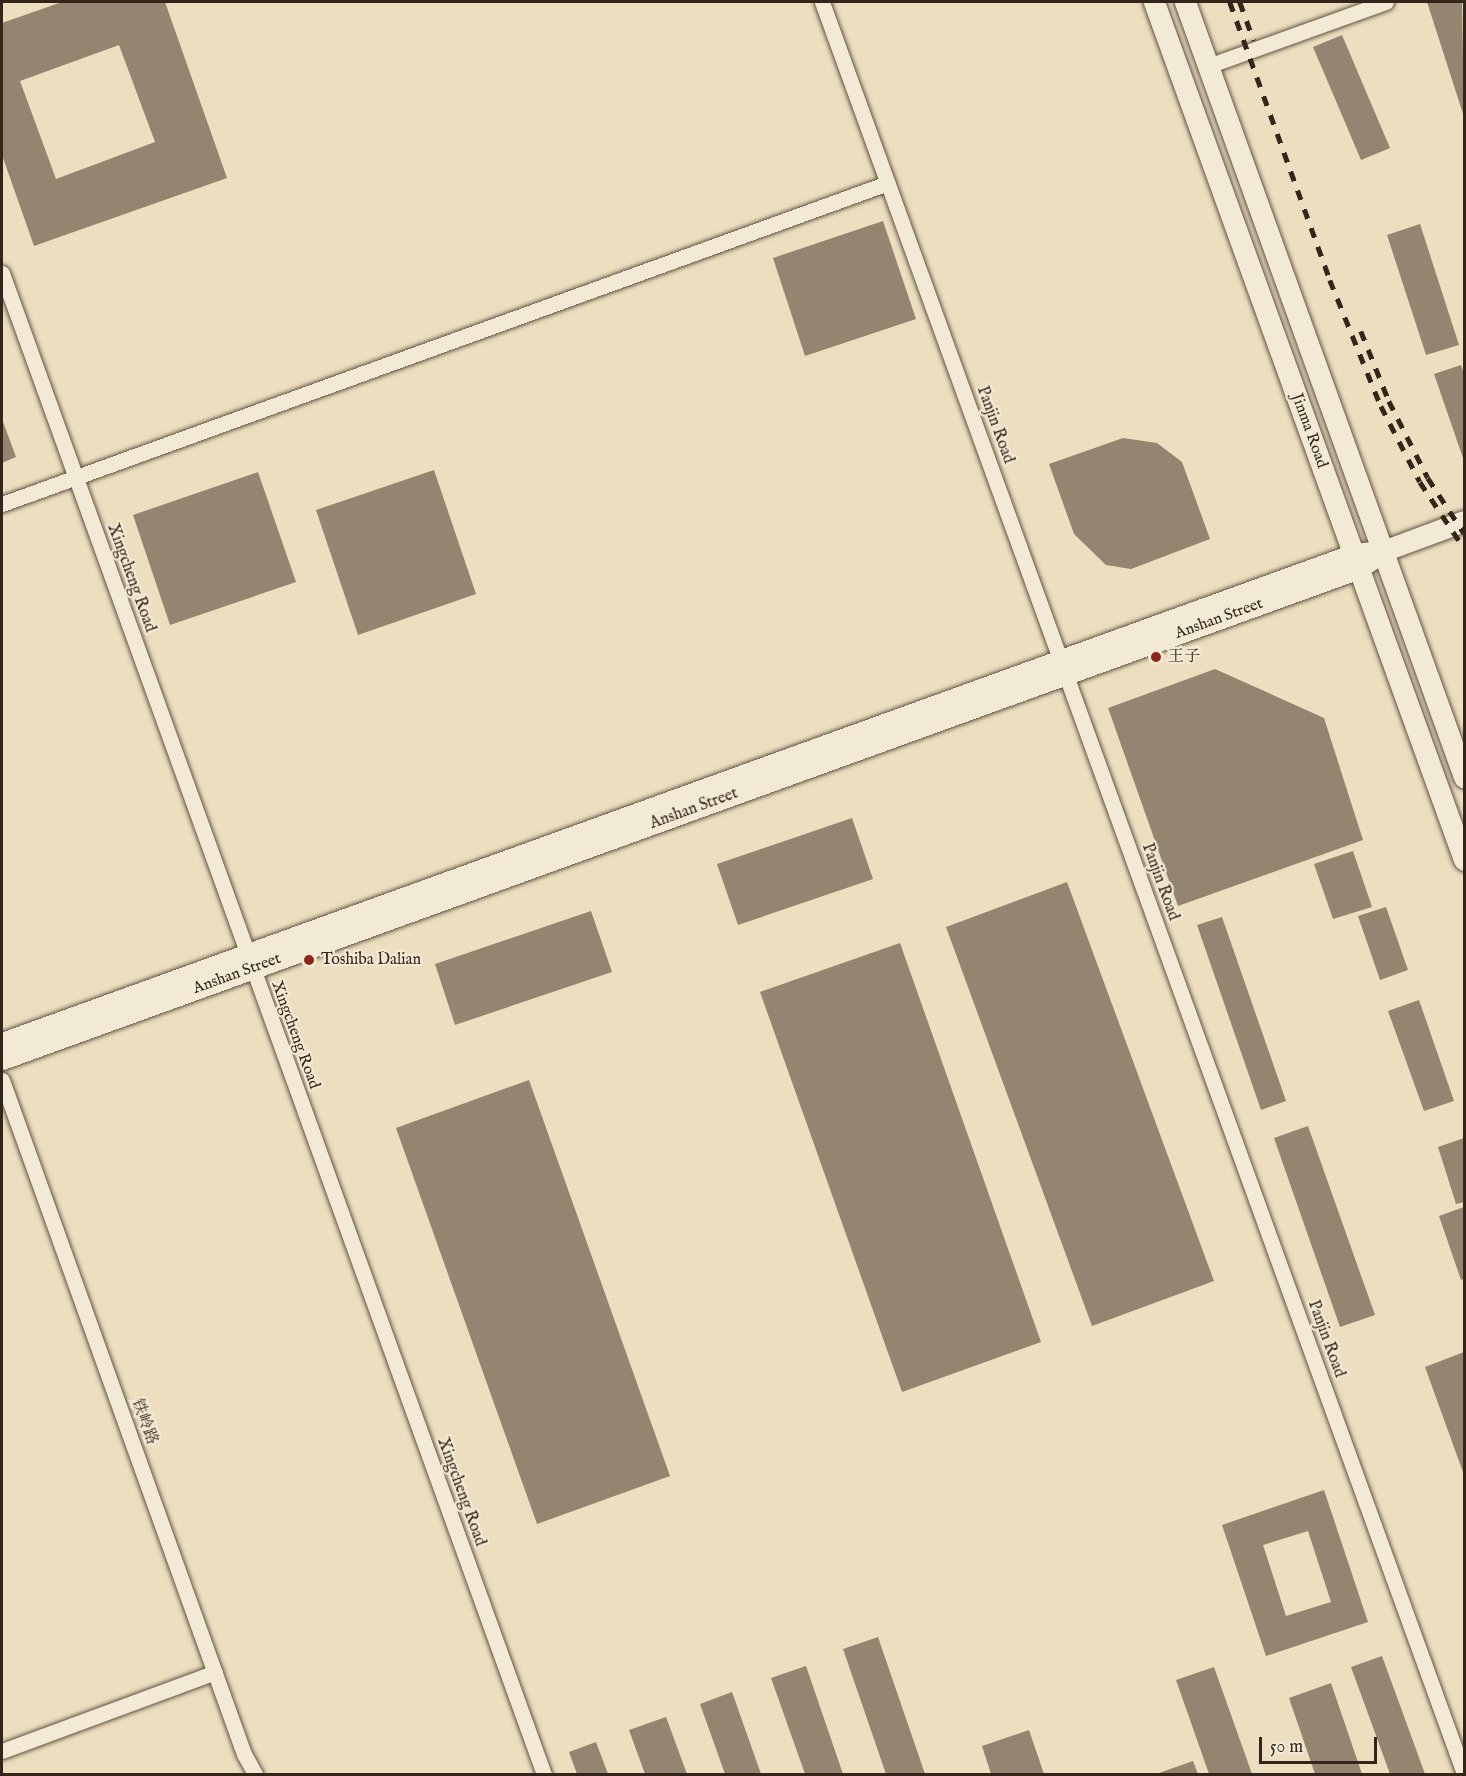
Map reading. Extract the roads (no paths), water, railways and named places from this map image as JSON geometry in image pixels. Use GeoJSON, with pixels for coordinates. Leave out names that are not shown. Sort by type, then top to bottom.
{"type":"FeatureCollection","features":[{"type":"Feature","properties":{"kind":"street","name":"Panjin Road"},"geometry":{"type":"LineString","coordinates":[[822,2],[1464,1774]]}},
{"type":"Feature","properties":{"kind":"street","name":"Jinma Road"},"geometry":{"type":"LineString","coordinates":[[1154,2],[1464,860]]}},
{"type":"Feature","properties":{"kind":"street","name":"Jinma Road"},"geometry":{"type":"LineString","coordinates":[[1185,2],[1464,777]]}},
{"type":"Feature","properties":{"kind":"street"},"geometry":{"type":"LineString","coordinates":[[1208,66],[1386,2]]}},
{"type":"Feature","properties":{"kind":"street"},"geometry":{"type":"LineString","coordinates":[[2,504],[888,183]]}},
{"type":"Feature","properties":{"kind":"street","name":"Xingcheng Road"},"geometry":{"type":"LineString","coordinates":[[2,273],[544,1774]]}},
{"type":"Feature","properties":{"kind":"street","name":"Anshan Street"},"geometry":{"type":"LineString","coordinates":[[2,1043],[250,961],[1464,521]]}},
{"type":"Feature","properties":{"kind":"street","name":"Anshan Street"},"geometry":{"type":"LineString","coordinates":[[2,1059],[250,961]]}},
{"type":"Feature","properties":{"kind":"street","name":"铁岭路"},"geometry":{"type":"LineString","coordinates":[[2,1080],[215,1672],[255,1774]]}},
{"type":"Feature","properties":{"kind":"street"},"geometry":{"type":"LineString","coordinates":[[2,1751],[215,1672]]}},
{"type":"Feature","properties":{"kind":"railway"},"geometry":{"type":"LineString","coordinates":[[1230,2],[1330,280],[1381,406],[1420,482],[1464,548]]}},
{"type":"Feature","properties":{"kind":"railway"},"geometry":{"type":"LineString","coordinates":[[1240,2],[1254,41]]}},
{"type":"Feature","properties":{"kind":"railway"},"geometry":{"type":"LineString","coordinates":[[1361,331],[1389,401],[1428,478],[1464,533]]}},
{"type":"Feature","properties":{"kind":"place","name":"王子"},"geometry":{"type":"Point","coordinates":[1156,657]}},
{"type":"Feature","properties":{"kind":"place","name":"Toshiba Dalian"},"geometry":{"type":"Point","coordinates":[309,960]}}]}
